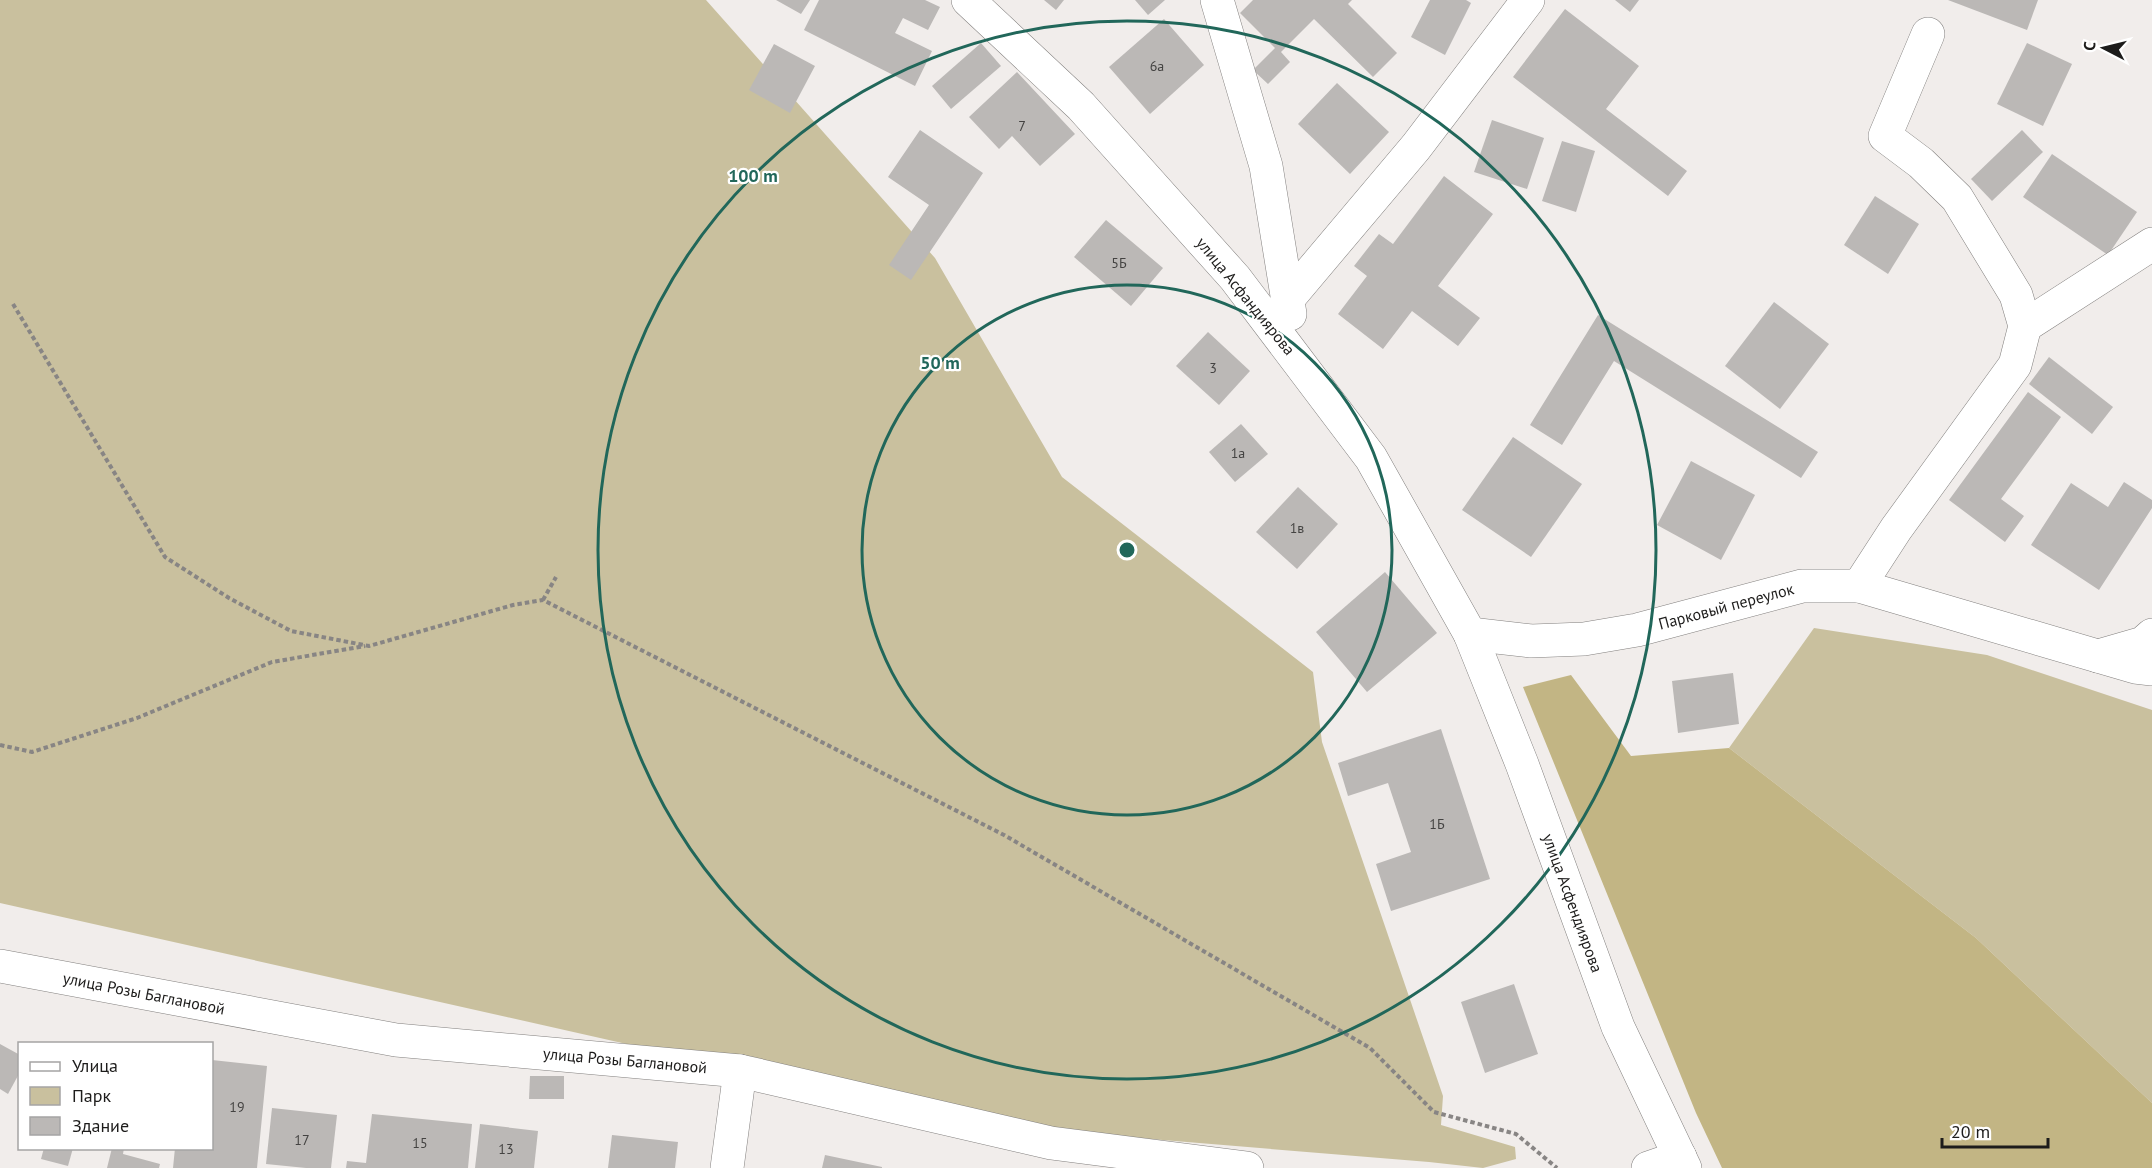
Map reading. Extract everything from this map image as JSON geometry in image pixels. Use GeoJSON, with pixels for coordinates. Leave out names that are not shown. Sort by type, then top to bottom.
{"type":"FeatureCollection","features":[{"type":"Feature","properties":{"kind":"street","name":"улица Асфандиярова"},"geometry":{"type":"LineString","coordinates":[[968,0],[1081,106],[1235,278],[1371,458],[1470,634]]}},
{"type":"Feature","properties":{"kind":"street"},"geometry":{"type":"LineString","coordinates":[[1217,0],[1266,166],[1298,360]]}},
{"type":"Feature","properties":{"kind":"street"},"geometry":{"type":"LineString","coordinates":[[1287,300],[1416,147],[1528,0]]}},
{"type":"Feature","properties":{"kind":"street"},"geometry":{"type":"LineString","coordinates":[[1859,586],[1896,529],[2015,365],[2025,326],[2016,295],[1957,198],[1921,163],[1885,136],[1928,34]]}},
{"type":"Feature","properties":{"kind":"street"},"geometry":{"type":"LineString","coordinates":[[2025,326],[2152,244]]}},
{"type":"Feature","properties":{"kind":"street","name":"Парковый переулок"},"geometry":{"type":"LineString","coordinates":[[1470,634],[1531,640],[1584,639],[1636,630],[1802,586],[1859,586],[2135,667],[2152,669]]}},
{"type":"Feature","properties":{"kind":"street","name":"улица Асфендиярова"},"geometry":{"type":"LineString","coordinates":[[1470,634],[1522,764],[1618,1027],[1682,1163]]}},
{"type":"Feature","properties":{"kind":"street"},"geometry":{"type":"LineString","coordinates":[[2098,656],[2143,643],[2152,635]]}},
{"type":"Feature","properties":{"kind":"street","name":"улица Розы Баглановой"},"geometry":{"type":"LineString","coordinates":[[0,966],[396,1040],[740,1071],[1051,1143],[1246,1168]]}},
{"type":"Feature","properties":{"kind":"street"},"geometry":{"type":"LineString","coordinates":[[727,1168],[740,1071]]}},
{"type":"Feature","properties":{"kind":"street"},"geometry":{"type":"LineString","coordinates":[[1648,1168],[1682,1163]]}},
{"type":"Feature","properties":{"kind":"path"},"geometry":{"type":"LineString","coordinates":[[13,304],[165,557],[228,598],[291,631],[369,646]]}},
{"type":"Feature","properties":{"kind":"path"},"geometry":{"type":"LineString","coordinates":[[543,600],[556,577]]}},
{"type":"Feature","properties":{"kind":"path"},"geometry":{"type":"LineString","coordinates":[[0,744],[32,752],[137,718],[272,662],[369,646],[513,605],[543,600],[1004,835],[1370,1048],[1434,1112],[1516,1134],[1557,1168]]}},
{"type":"Feature","properties":{"kind":"green space"},"geometry":{"type":"Polygon","coordinates":[[[0,0],[706,0],[935,258],[1062,477],[1313,672],[1322,742],[1443,1096],[1441,1125],[1515,1147],[1516,1159],[1483,1168],[1017,1128],[773,1077],[0,903],[0,0]]]}},
{"type":"Feature","properties":{"kind":"green space"},"geometry":{"type":"Polygon","coordinates":[[[1814,628],[1987,655],[2152,710],[2152,1103],[1976,938],[1729,748],[1814,628]]]}},
{"type":"Feature","properties":{"kind":"shaded area"},"geometry":{"type":"Polygon","coordinates":[[[1571,675],[1631,756],[1729,748],[1976,938],[2152,1103],[2152,1168],[1722,1168],[1696,1113],[1523,687],[1571,675]]]}},
{"type":"Feature","properties":{"kind":"building"},"geometry":{"type":"Polygon","coordinates":[[[776,0],[810,0],[801,14],[776,0]]]}},
{"type":"Feature","properties":{"kind":"building"},"geometry":{"type":"Polygon","coordinates":[[[819,0],[925,0],[940,7],[928,30],[903,18],[895,33],[932,51],[915,86],[804,30],[819,0]]]}},
{"type":"Feature","properties":{"kind":"building"},"geometry":{"type":"Polygon","coordinates":[[[1044,0],[1064,0],[1056,10],[1044,0]]]}},
{"type":"Feature","properties":{"kind":"building"},"geometry":{"type":"Polygon","coordinates":[[[1135,0],[1165,0],[1148,15],[1135,0]]]}},
{"type":"Feature","properties":{"kind":"building"},"geometry":{"type":"Polygon","coordinates":[[[1253,0],[1352,0],[1348,4],[1397,53],[1373,77],[1314,19],[1281,52],[1290,62],[1268,84],[1253,70],[1275,48],[1240,13],[1253,0]]]}},
{"type":"Feature","properties":{"kind":"building"},"geometry":{"type":"Polygon","coordinates":[[[1430,0],[1466,0],[1471,3],[1445,55],[1411,37],[1430,0]]]}},
{"type":"Feature","properties":{"kind":"building"},"geometry":{"type":"Polygon","coordinates":[[[1615,0],[1639,0],[1630,12],[1615,0]]]}},
{"type":"Feature","properties":{"kind":"building"},"geometry":{"type":"Polygon","coordinates":[[[1948,0],[2038,0],[2027,30],[1948,0]]]}},
{"type":"Feature","properties":{"kind":"building"},"geometry":{"type":"Polygon","coordinates":[[[1565,9],[1639,66],[1606,109],[1687,171],[1668,196],[1513,77],[1565,9]]]}},
{"type":"Feature","properties":{"kind":"building"},"geometry":{"type":"Polygon","coordinates":[[[1164,19],[1204,65],[1150,114],[1109,67],[1164,19]]]}},
{"type":"Feature","properties":{"kind":"building"},"geometry":{"type":"Polygon","coordinates":[[[981,43],[1001,66],[951,109],[932,86],[981,43]]]}},
{"type":"Feature","properties":{"kind":"building"},"geometry":{"type":"Polygon","coordinates":[[[2027,43],[2072,64],[2043,126],[1997,104],[2027,43]]]}},
{"type":"Feature","properties":{"kind":"building"},"geometry":{"type":"Polygon","coordinates":[[[774,44],[815,66],[790,113],[749,90],[774,44]]]}},
{"type":"Feature","properties":{"kind":"building"},"geometry":{"type":"Polygon","coordinates":[[[1017,72],[1075,134],[1040,166],[1012,136],[999,149],[969,117],[1017,72]]]}},
{"type":"Feature","properties":{"kind":"building"},"geometry":{"type":"Polygon","coordinates":[[[1337,83],[1389,132],[1350,174],[1298,124],[1337,83]]]}},
{"type":"Feature","properties":{"kind":"building"},"geometry":{"type":"Polygon","coordinates":[[[1492,120],[1544,138],[1527,189],[1474,172],[1492,120]]]}},
{"type":"Feature","properties":{"kind":"building"},"geometry":{"type":"Polygon","coordinates":[[[920,130],[983,173],[911,280],[889,265],[929,205],[888,177],[920,130]]]}},
{"type":"Feature","properties":{"kind":"building"},"geometry":{"type":"Polygon","coordinates":[[[2022,130],[2043,152],[1992,201],[1971,179],[2022,130]]]}},
{"type":"Feature","properties":{"kind":"building"},"geometry":{"type":"Polygon","coordinates":[[[1562,141],[1595,151],[1576,212],[1542,201],[1562,141]]]}},
{"type":"Feature","properties":{"kind":"building"},"geometry":{"type":"Polygon","coordinates":[[[2052,154],[2137,212],[2108,255],[2023,197],[2052,154]]]}},
{"type":"Feature","properties":{"kind":"building"},"geometry":{"type":"Polygon","coordinates":[[[1444,176],[1493,214],[1438,286],[1480,318],[1458,346],[1412,311],[1383,349],[1338,314],[1367,276],[1354,266],[1379,234],[1393,244],[1444,176]]]}},
{"type":"Feature","properties":{"kind":"building"},"geometry":{"type":"Polygon","coordinates":[[[1875,196],[1919,224],[1888,274],[1844,245],[1875,196]]]}},
{"type":"Feature","properties":{"kind":"building"},"geometry":{"type":"Polygon","coordinates":[[[1106,220],[1163,268],[1131,306],[1074,257],[1106,220]]]}},
{"type":"Feature","properties":{"kind":"building"},"geometry":{"type":"Polygon","coordinates":[[[1774,302],[1829,344],[1780,409],[1725,366],[1774,302]]]}},
{"type":"Feature","properties":{"kind":"building"},"geometry":{"type":"Polygon","coordinates":[[[1598,315],[1818,452],[1801,478],[1614,361],[1562,445],[1530,425],[1598,315]]]}},
{"type":"Feature","properties":{"kind":"building"},"geometry":{"type":"Polygon","coordinates":[[[1208,332],[1250,371],[1219,405],[1176,366],[1208,332]]]}},
{"type":"Feature","properties":{"kind":"building"},"geometry":{"type":"Polygon","coordinates":[[[2049,357],[2113,407],[2092,434],[2029,384],[2049,357]]]}},
{"type":"Feature","properties":{"kind":"building"},"geometry":{"type":"Polygon","coordinates":[[[2028,392],[2061,417],[2001,499],[2024,516],[2005,542],[1949,500],[2028,392]]]}},
{"type":"Feature","properties":{"kind":"building"},"geometry":{"type":"Polygon","coordinates":[[[1241,424],[1268,454],[1235,482],[1209,452],[1241,424]]]}},
{"type":"Feature","properties":{"kind":"building"},"geometry":{"type":"Polygon","coordinates":[[[1513,437],[1582,484],[1531,557],[1462,510],[1513,437]]]}},
{"type":"Feature","properties":{"kind":"building"},"geometry":{"type":"Polygon","coordinates":[[[1691,461],[1755,495],[1721,560],[1657,525],[1691,461]]]}},
{"type":"Feature","properties":{"kind":"building"},"geometry":{"type":"Polygon","coordinates":[[[2124,482],[2152,500],[2152,508],[2099,590],[2031,545],[2071,483],[2108,507],[2124,482]]]}},
{"type":"Feature","properties":{"kind":"building"},"geometry":{"type":"Polygon","coordinates":[[[1298,487],[1338,524],[1297,569],[1256,532],[1298,487]]]}},
{"type":"Feature","properties":{"kind":"building"},"geometry":{"type":"Polygon","coordinates":[[[1385,572],[1437,633],[1367,692],[1316,632],[1385,572]]]}},
{"type":"Feature","properties":{"kind":"building"},"geometry":{"type":"Polygon","coordinates":[[[1733,673],[1739,724],[1678,733],[1672,681],[1733,673]]]}},
{"type":"Feature","properties":{"kind":"building"},"geometry":{"type":"Polygon","coordinates":[[[1441,729],[1490,879],[1391,911],[1376,864],[1411,852],[1388,783],[1348,796],[1338,763],[1441,729]]]}},
{"type":"Feature","properties":{"kind":"building"},"geometry":{"type":"Polygon","coordinates":[[[1514,984],[1538,1054],[1485,1073],[1461,1002],[1514,984]]]}},
{"type":"Feature","properties":{"kind":"building"},"geometry":{"type":"Polygon","coordinates":[[[0,1044],[18,1054],[18,1076],[8,1094],[0,1089],[0,1044]]]}},
{"type":"Feature","properties":{"kind":"building"},"geometry":{"type":"Polygon","coordinates":[[[213,1060],[267,1066],[257,1168],[173,1168],[175,1150],[213,1150],[213,1060]]]}},
{"type":"Feature","properties":{"kind":"building"},"geometry":{"type":"Polygon","coordinates":[[[530,1076],[564,1076],[564,1099],[529,1099],[530,1076]]]}},
{"type":"Feature","properties":{"kind":"building"},"geometry":{"type":"Polygon","coordinates":[[[272,1108],[337,1115],[331,1168],[266,1164],[272,1108]]]}},
{"type":"Feature","properties":{"kind":"building"},"geometry":{"type":"Polygon","coordinates":[[[372,1114],[472,1124],[468,1168],[346,1168],[347,1161],[366,1163],[372,1114]]]}},
{"type":"Feature","properties":{"kind":"building"},"geometry":{"type":"Polygon","coordinates":[[[480,1124],[538,1131],[534,1168],[475,1168],[480,1124]]]}},
{"type":"Feature","properties":{"kind":"building"},"geometry":{"type":"Polygon","coordinates":[[[612,1135],[678,1142],[675,1168],[608,1168],[612,1135]]]}},
{"type":"Feature","properties":{"kind":"building"},"geometry":{"type":"Polygon","coordinates":[[[43,1150],[72,1150],[68,1166],[41,1159],[43,1150]]]}},
{"type":"Feature","properties":{"kind":"building"},"geometry":{"type":"Polygon","coordinates":[[[112,1150],[124,1150],[123,1154],[160,1164],[159,1168],[107,1168],[112,1150]]]}},
{"type":"Feature","properties":{"kind":"building"},"geometry":{"type":"Polygon","coordinates":[[[825,1155],[882,1167],[882,1168],[822,1168],[825,1155]]]}}]}
